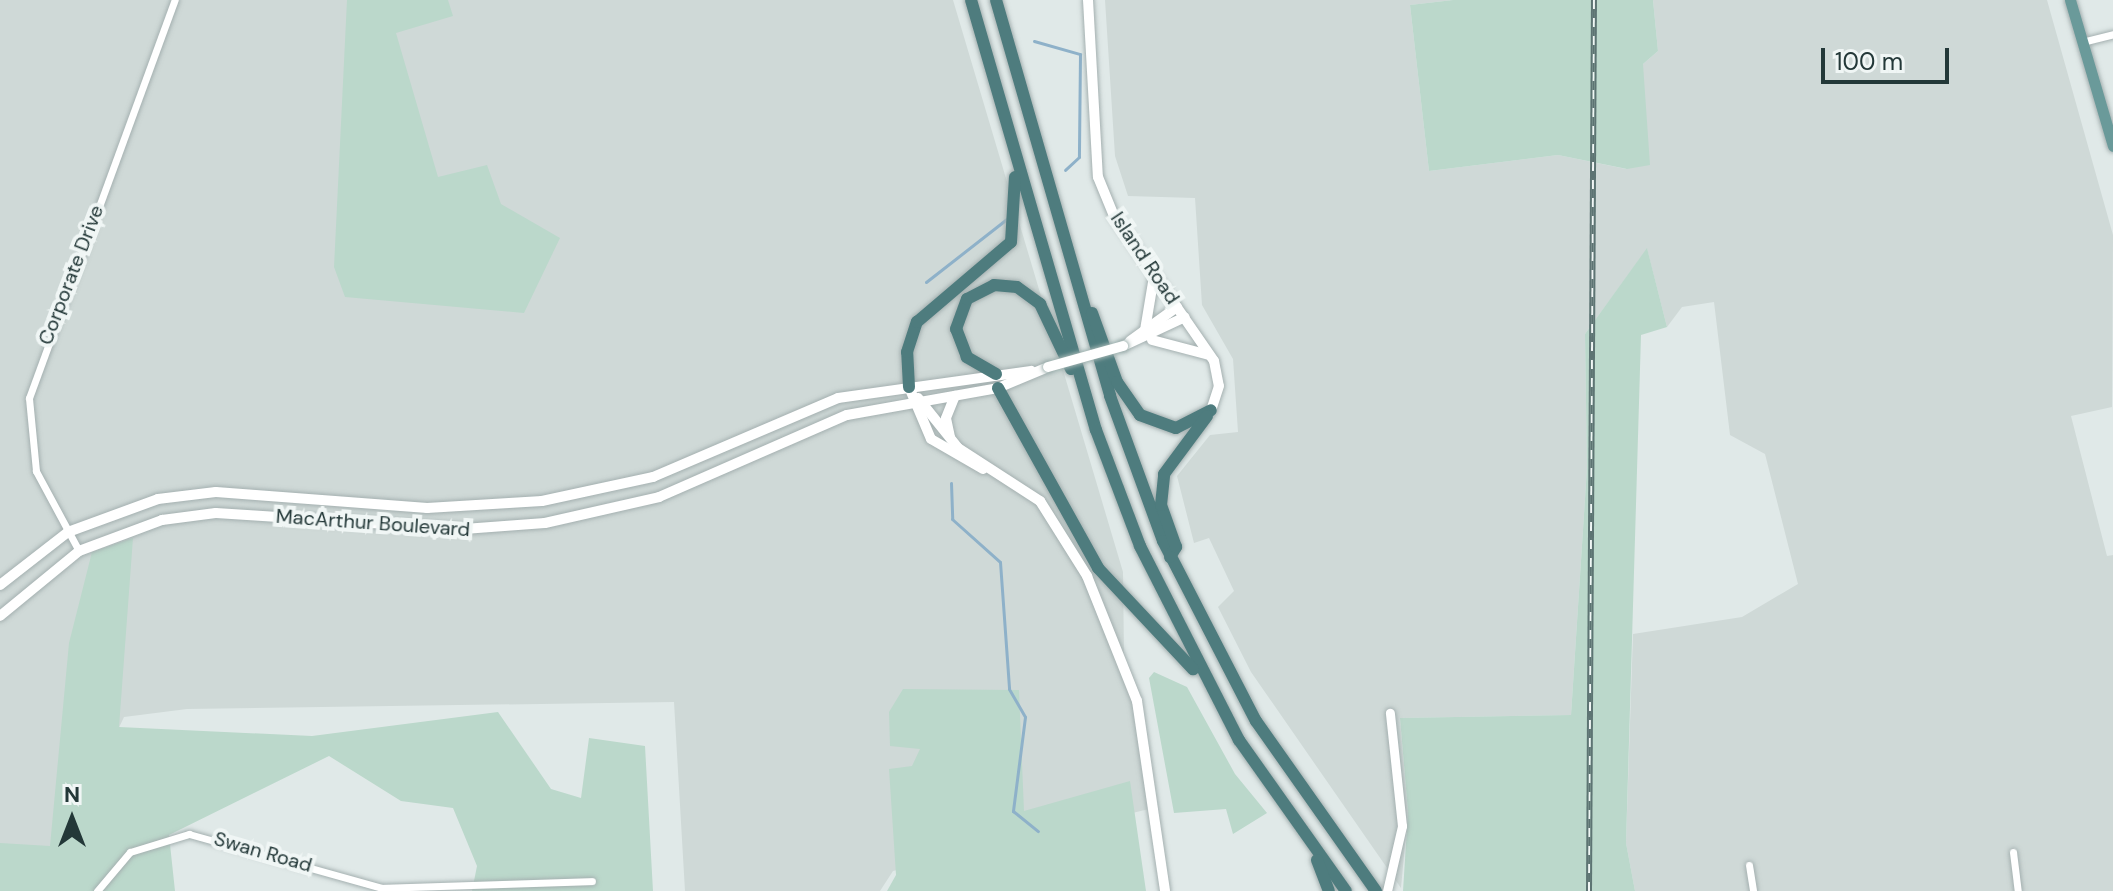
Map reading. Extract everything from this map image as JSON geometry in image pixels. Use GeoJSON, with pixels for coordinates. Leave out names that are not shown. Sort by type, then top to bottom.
{"type":"FeatureCollection","features":[{"type":"Feature","properties":{"kind":"highway"},"geometry":{"type":"LineString","coordinates":[[971,0],[1087,400],[1140,546],[1208,685],[1309,843],[1346,891]]}},
{"type":"Feature","properties":{"kind":"highway"},"geometry":{"type":"LineString","coordinates":[[996,0],[1120,426],[1170,557],[1256,721],[1376,891]]}},
{"type":"Feature","properties":{"kind":"highway"},"geometry":{"type":"LineString","coordinates":[[909,387],[907,352],[917,322],[1011,242],[1018,212],[1013,149]]}},
{"type":"Feature","properties":{"kind":"highway"},"geometry":{"type":"LineString","coordinates":[[1071,263],[1117,382],[1140,415],[1176,428],[1211,410]]}},
{"type":"Feature","properties":{"kind":"highway"},"geometry":{"type":"LineString","coordinates":[[996,374],[963,353],[956,323],[977,291],[1009,285],[1045,310],[1087,400]]}},
{"type":"Feature","properties":{"kind":"highway"},"geometry":{"type":"LineString","coordinates":[[998,388],[1098,568],[1208,685]]}},
{"type":"Feature","properties":{"kind":"highway"},"geometry":{"type":"LineString","coordinates":[[1170,557],[1176,547],[1161,505],[1164,474],[1211,410]]}},
{"type":"Feature","properties":{"kind":"highway"},"geometry":{"type":"LineString","coordinates":[[1309,843],[1329,891]]}},
{"type":"Feature","properties":{"kind":"main road","name":"Island Road"},"geometry":{"type":"LineString","coordinates":[[1088,0],[1098,177],[1154,274],[1212,357],[1219,386],[1211,410]]}},
{"type":"Feature","properties":{"kind":"main road"},"geometry":{"type":"LineString","coordinates":[[2070,0],[2113,146]]}},
{"type":"Feature","properties":{"kind":"main road"},"geometry":{"type":"LineString","coordinates":[[1154,274],[1154,308],[1147,335],[1185,343],[1212,357]]}},
{"type":"Feature","properties":{"kind":"main road","name":"MacArthur Boulevard"},"geometry":{"type":"LineString","coordinates":[[1147,335],[1177,307]]}},
{"type":"Feature","properties":{"kind":"main road","name":"MacArthur Boulevard"},"geometry":{"type":"LineString","coordinates":[[0,616],[79,551],[138,525],[190,515],[481,529],[622,507],[705,480],[838,418],[998,388],[1043,369],[1123,346],[1185,317]]}},
{"type":"Feature","properties":{"kind":"main road","name":"MacArthur Boulevard"},"geometry":{"type":"LineString","coordinates":[[0,585],[68,532],[132,505],[187,494],[427,508],[500,506],[617,487],[826,402],[1043,369]]}},
{"type":"Feature","properties":{"kind":"main road"},"geometry":{"type":"LineString","coordinates":[[909,387],[917,403],[952,442],[1035,496],[1059,525],[1123,655],[1142,723],[1165,891]]}},
{"type":"Feature","properties":{"kind":"main road"},"geometry":{"type":"LineString","coordinates":[[952,442],[946,418],[955,396]]}},
{"type":"Feature","properties":{"kind":"main road"},"geometry":{"type":"LineString","coordinates":[[917,403],[918,422],[942,450],[1005,476]]}},
{"type":"Feature","properties":{"kind":"main road"},"geometry":{"type":"LineString","coordinates":[[306,520],[314,503],[361,503]]}},
{"type":"Feature","properties":{"kind":"main road"},"geometry":{"type":"LineString","coordinates":[[369,525],[373,509],[427,508]]}},
{"type":"Feature","properties":{"kind":"street","name":"Corporate Drive"},"geometry":{"type":"LineString","coordinates":[[79,551],[30,449],[29,398],[175,0]]}},
{"type":"Feature","properties":{"kind":"street"},"geometry":{"type":"LineString","coordinates":[[2082,42],[2113,34]]}},
{"type":"Feature","properties":{"kind":"street"},"geometry":{"type":"LineString","coordinates":[[1387,891],[1401,842],[1390,713]]}},
{"type":"Feature","properties":{"kind":"street","name":"Swan Road"},"geometry":{"type":"LineString","coordinates":[[97,891],[130,852],[189,834],[382,889],[592,881]]}},
{"type":"Feature","properties":{"kind":"street"},"geometry":{"type":"LineString","coordinates":[[2013,852],[2018,891]]}},
{"type":"Feature","properties":{"kind":"street"},"geometry":{"type":"LineString","coordinates":[[1749,865],[1753,891]]}},
{"type":"Feature","properties":{"kind":"shaded area"},"geometry":{"type":"Polygon","coordinates":[[[0,0],[953,0],[1123,572],[1124,657],[1153,808],[893,871],[880,891],[685,891],[674,702],[187,709],[124,717],[61,850],[0,851],[0,0]]]}},
{"type":"Feature","properties":{"kind":"shaded area"},"geometry":{"type":"Polygon","coordinates":[[[1105,0],[1453,0],[1410,5],[1429,171],[1558,155],[1626,169],[1643,64],[1658,51],[1653,0],[2047,0],[2113,235],[2112,407],[2071,416],[2107,556],[2113,555],[2113,891],[1635,891],[1626,843],[1633,634],[1742,617],[1798,584],[1765,454],[1730,435],[1714,302],[1682,307],[1667,327],[1647,249],[1585,334],[1587,468],[1571,715],[1400,718],[1408,812],[1401,888],[1251,672],[1218,607],[1234,591],[1209,538],[1194,543],[1177,476],[1210,435],[1238,432],[1233,359],[1202,305],[1195,198],[1128,196],[1115,156],[1105,0]]]}},
{"type":"Feature","properties":{"kind":"green space"},"geometry":{"type":"Polygon","coordinates":[[[347,0],[448,0],[453,16],[396,33],[438,177],[487,165],[501,204],[560,238],[524,313],[345,297],[334,267],[347,0]]]}},
{"type":"Feature","properties":{"kind":"green space"},"geometry":{"type":"Polygon","coordinates":[[[1453,0],[1653,0],[1658,51],[1643,64],[1650,165],[1627,169],[1558,155],[1429,171],[1410,5],[1453,0]]]}},
{"type":"Feature","properties":{"kind":"green space"},"geometry":{"type":"Polygon","coordinates":[[[1647,248],[1667,327],[1641,335],[1626,843],[1635,891],[1403,891],[1408,812],[1400,718],[1571,715],[1587,468],[1585,334],[1647,248]]]}},
{"type":"Feature","properties":{"kind":"green space"},"geometry":{"type":"Polygon","coordinates":[[[133,538],[119,727],[312,736],[498,712],[551,789],[581,798],[589,738],[645,746],[653,891],[472,891],[477,866],[453,808],[401,801],[329,756],[169,835],[175,891],[0,891],[0,843],[50,846],[69,643],[92,552],[133,538]]]}},
{"type":"Feature","properties":{"kind":"green space"},"geometry":{"type":"Polygon","coordinates":[[[1154,672],[1187,687],[1235,774],[1267,813],[1233,834],[1226,809],[1174,813],[1149,678],[1154,672]]]}},
{"type":"Feature","properties":{"kind":"green space"},"geometry":{"type":"Polygon","coordinates":[[[903,689],[1019,690],[1024,811],[1130,781],[1146,891],[887,891],[896,875],[889,769],[912,766],[920,749],[890,746],[889,712],[903,689]]]}},
{"type":"Feature","properties":{"kind":"waterway"},"geometry":{"type":"LineString","coordinates":[[1034,41],[1080,54],[1079,157],[1065,170]]}},
{"type":"Feature","properties":{"kind":"waterway"},"geometry":{"type":"LineString","coordinates":[[926,282],[1008,218]]}},
{"type":"Feature","properties":{"kind":"waterway"},"geometry":{"type":"LineString","coordinates":[[951,483],[952,519],[1000,562],[1009,689],[1025,717],[1013,811],[1038,831]]}},
{"type":"Feature","properties":{"kind":"railway"},"geometry":{"type":"LineString","coordinates":[[1589,891],[1594,0]]}}]}
